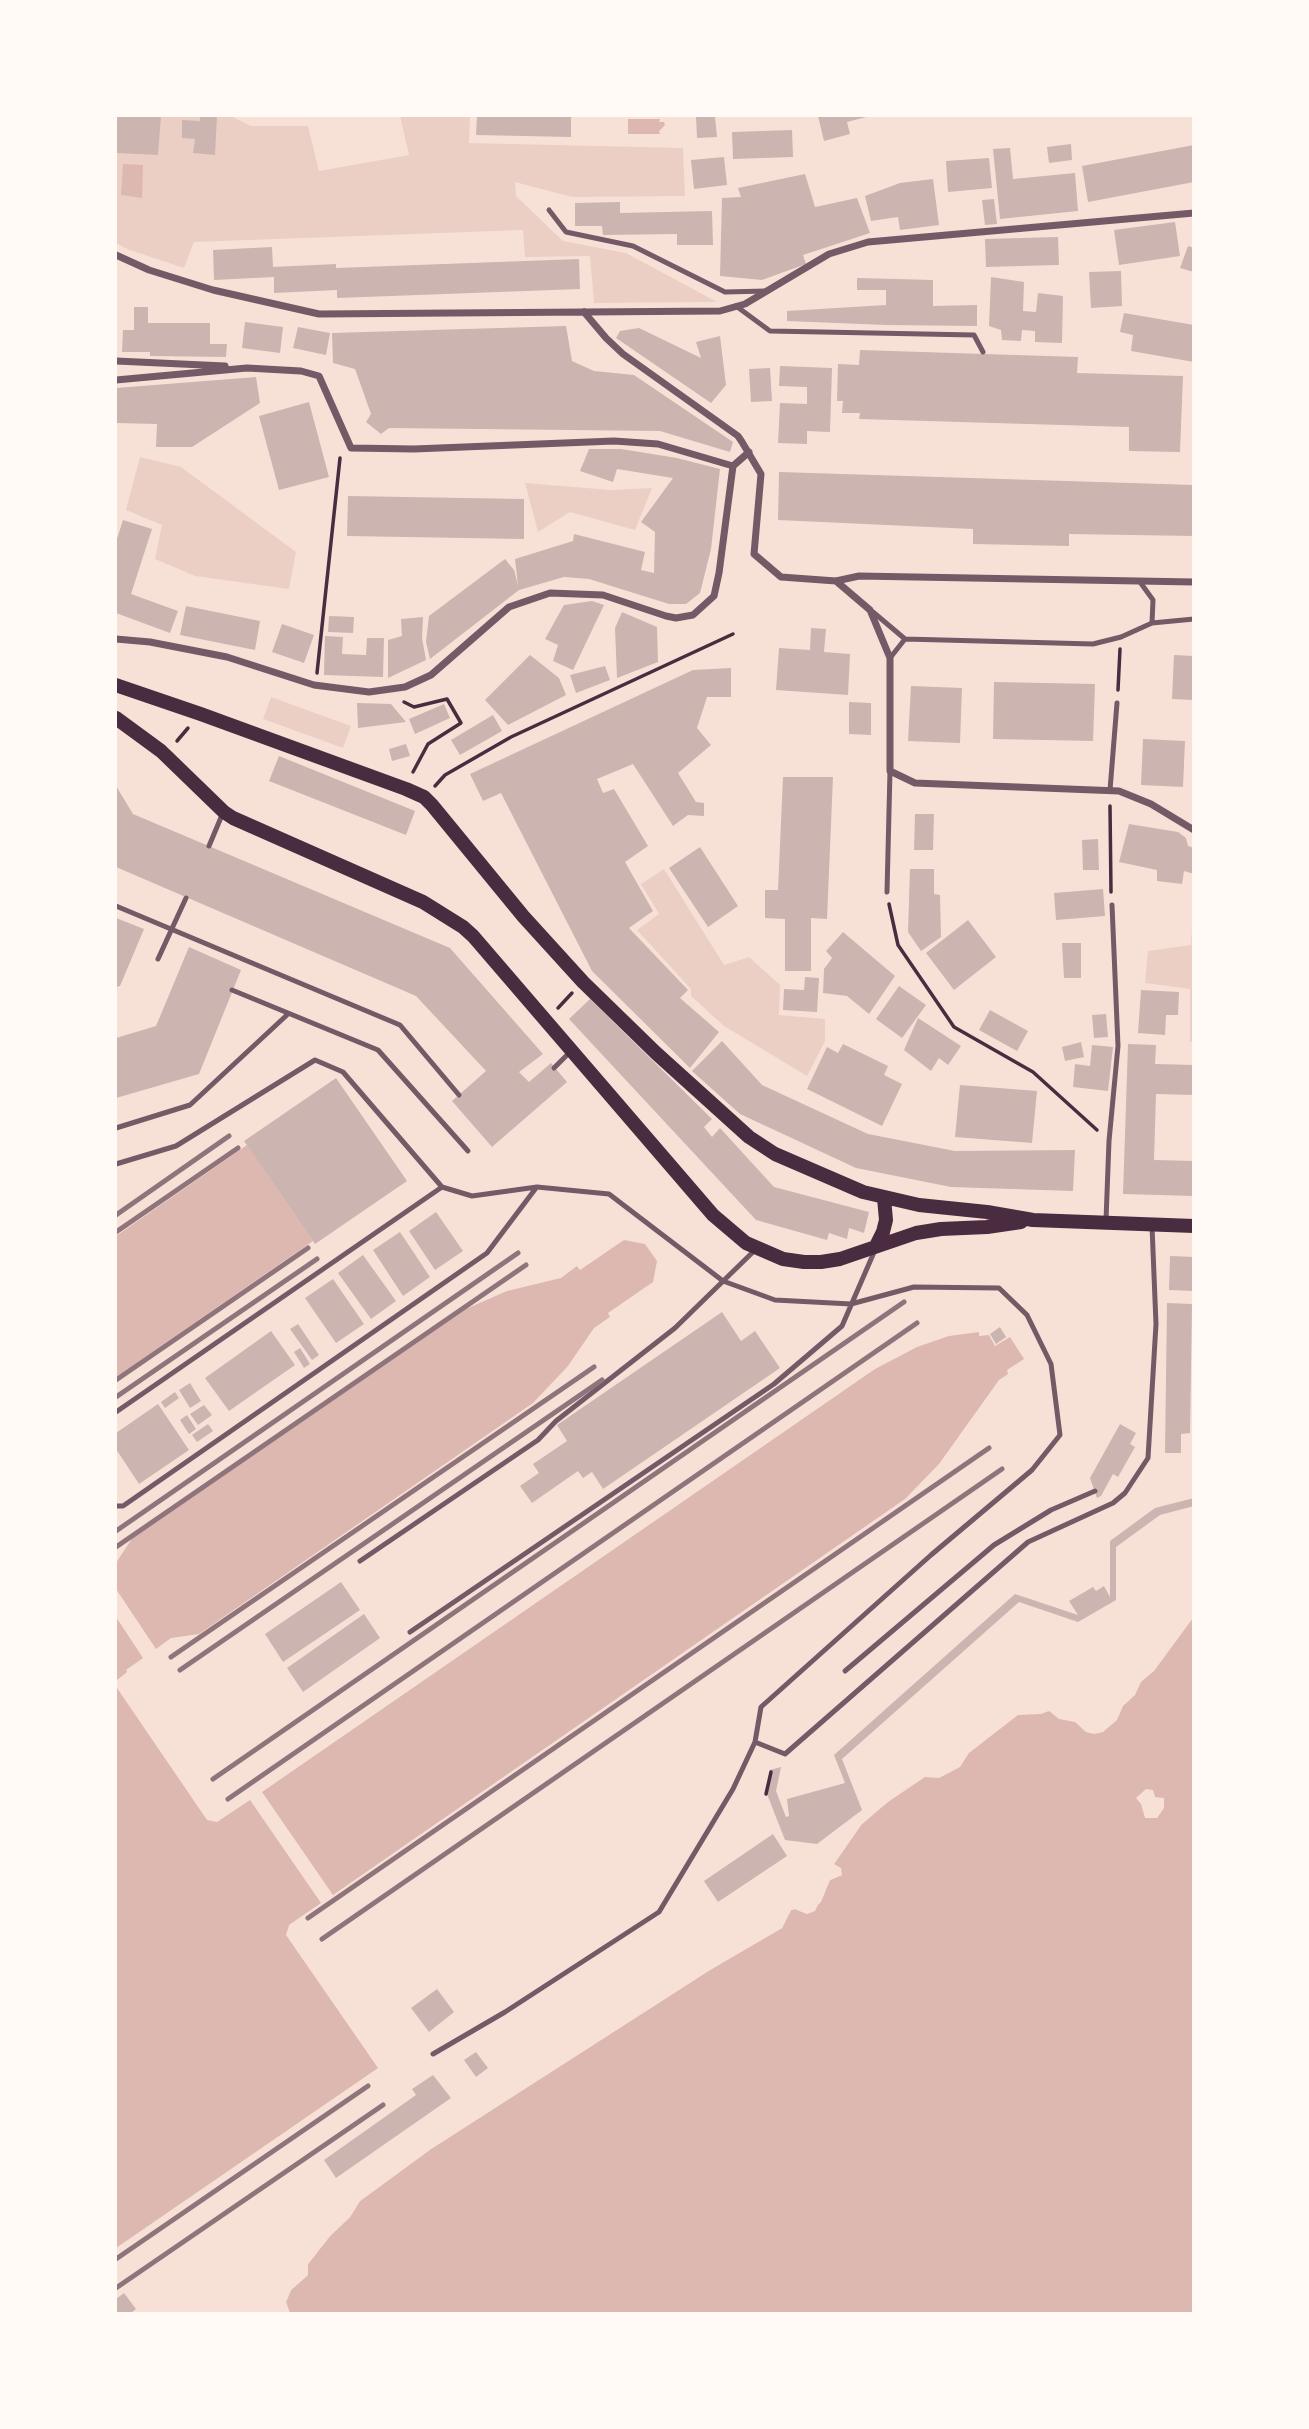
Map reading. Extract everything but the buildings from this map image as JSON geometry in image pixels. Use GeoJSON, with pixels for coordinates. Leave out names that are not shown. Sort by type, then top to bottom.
{"type":"FeatureCollection","features":[{"type":"Feature","properties":{"kind":"main road"},"geometry":{"type":"LineString","coordinates":[[116,685],[406,789],[432,805],[523,916],[583,982],[656,1053],[762,1146],[841,1184],[884,1198],[919,1205],[1033,1220],[1194,1226]]}},
{"type":"Feature","properties":{"kind":"main road"},"geometry":{"type":"LineString","coordinates":[[116,718],[165,755],[223,812],[423,902],[473,936],[713,1215],[728,1230],[757,1248],[775,1256],[804,1262],[841,1259],[897,1238],[941,1229],[987,1227],[1033,1220]]}},
{"type":"Feature","properties":{"kind":"main road"},"geometry":{"type":"LineString","coordinates":[[876,1246],[886,1220],[884,1198]]}},
{"type":"Feature","properties":{"kind":"street"},"geometry":{"type":"LineString","coordinates":[[116,255],[149,270],[213,290],[319,314],[715,311],[745,304],[829,254],[868,242],[1194,213]]}},
{"type":"Feature","properties":{"kind":"street"},"geometry":{"type":"LineString","coordinates":[[584,312],[623,354],[738,436],[761,474],[754,554],[781,577],[836,581],[859,576],[1194,582]]}},
{"type":"Feature","properties":{"kind":"street"},"geometry":{"type":"LineString","coordinates":[[116,361],[302,371],[319,376],[351,448],[414,449],[625,442],[659,444],[733,466]]}},
{"type":"Feature","properties":{"kind":"street"},"geometry":{"type":"LineString","coordinates":[[116,380],[247,368]]}},
{"type":"Feature","properties":{"kind":"street"},"geometry":{"type":"LineString","coordinates":[[116,639],[150,642],[227,657],[314,685],[369,692],[405,687],[431,675],[509,607],[550,593],[603,594],[666,616],[693,615],[714,596],[733,466],[749,452]]}},
{"type":"Feature","properties":{"kind":"street"},"geometry":{"type":"LineString","coordinates":[[836,581],[870,610],[890,658],[890,771],[915,783],[1110,790],[1137,797],[1194,830]]}},
{"type":"Feature","properties":{"kind":"lane"},"geometry":{"type":"LineString","coordinates":[[549,210],[566,232],[633,246],[725,292],[766,291]]}},
{"type":"Feature","properties":{"kind":"lane"},"geometry":{"type":"LineString","coordinates":[[736,306],[770,331],[974,335],[984,352]]}},
{"type":"Feature","properties":{"kind":"lane"},"geometry":{"type":"LineString","coordinates":[[1140,582],[1153,600],[1152,623]]}},
{"type":"Feature","properties":{"kind":"lane"},"geometry":{"type":"LineString","coordinates":[[870,610],[905,639],[1093,644],[1121,637],[1152,623],[1194,619]]}},
{"type":"Feature","properties":{"kind":"lane"},"geometry":{"type":"LineString","coordinates":[[890,658],[905,639]]}},
{"type":"Feature","properties":{"kind":"lane"},"geometry":{"type":"LineString","coordinates":[[1110,790],[1117,703]]}},
{"type":"Feature","properties":{"kind":"lane"},"geometry":{"type":"LineString","coordinates":[[887,892],[890,771]]}},
{"type":"Feature","properties":{"kind":"lane"},"geometry":{"type":"LineString","coordinates":[[209,846],[223,812]]}},
{"type":"Feature","properties":{"kind":"lane"},"geometry":{"type":"LineString","coordinates":[[158,959],[186,898]]}},
{"type":"Feature","properties":{"kind":"lane"},"geometry":{"type":"LineString","coordinates":[[1106,1222],[1109,1141],[1118,1046],[1112,905]]}},
{"type":"Feature","properties":{"kind":"lane"},"geometry":{"type":"LineString","coordinates":[[116,906],[400,1025],[459,1095]]}},
{"type":"Feature","properties":{"kind":"lane"},"geometry":{"type":"LineString","coordinates":[[232,990],[378,1050],[468,1151]]}},
{"type":"Feature","properties":{"kind":"lane"},"geometry":{"type":"LineString","coordinates":[[116,1128],[190,1105],[288,1014]]}},
{"type":"Feature","properties":{"kind":"lane"},"geometry":{"type":"LineString","coordinates":[[554,1068],[571,1051]]}},
{"type":"Feature","properties":{"kind":"lane"},"geometry":{"type":"LineString","coordinates":[[116,1164],[176,1146],[316,1060],[343,1072],[442,1188],[472,1196],[537,1187],[609,1194],[723,1281],[775,1300],[851,1304],[914,1287],[999,1289],[1027,1315],[1051,1364],[1060,1436],[1032,1470],[931,1555],[761,1707],[755,1742],[733,1789],[659,1912],[505,2012],[433,2054]]}},
{"type":"Feature","properties":{"kind":"lane"},"geometry":{"type":"LineString","coordinates":[[116,1507],[123,1506],[487,1252],[537,1187]]}},
{"type":"Feature","properties":{"kind":"lane"},"geometry":{"type":"LineString","coordinates":[[116,1412],[442,1188]]}},
{"type":"Feature","properties":{"kind":"lane"},"geometry":{"type":"LineString","coordinates":[[755,1742],[785,1754],[1028,1542],[1113,1503],[1125,1493],[1148,1458],[1156,1324],[1152,1225]]}},
{"type":"Feature","properties":{"kind":"lane"},"geometry":{"type":"LineString","coordinates":[[410,1632],[774,1384],[842,1326],[876,1246]]}},
{"type":"Feature","properties":{"kind":"lane"},"geometry":{"type":"LineString","coordinates":[[360,1561],[538,1440],[556,1421],[675,1328],[757,1248]]}},
{"type":"Feature","properties":{"kind":"lane"},"geometry":{"type":"LineString","coordinates":[[845,1671],[993,1545],[1051,1510],[1095,1490]]}},
{"type":"Feature","properties":{"kind":"path"},"geometry":{"type":"LineString","coordinates":[[314,685],[335,525],[339,459],[351,448]]}},
{"type":"Feature","properties":{"kind":"path"},"geometry":{"type":"LineString","coordinates":[[445,775],[511,737],[733,634]]}},
{"type":"Feature","properties":{"kind":"path"},"geometry":{"type":"LineString","coordinates":[[1117,703],[1121,637]]}},
{"type":"Feature","properties":{"kind":"path"},"geometry":{"type":"LineString","coordinates":[[388,690],[406,704],[414,706],[447,699],[461,723],[428,744],[406,789]]}},
{"type":"Feature","properties":{"kind":"path"},"geometry":{"type":"LineString","coordinates":[[165,755],[201,714]]}},
{"type":"Feature","properties":{"kind":"path"},"geometry":{"type":"LineString","coordinates":[[1110,790],[1112,905]]}},
{"type":"Feature","properties":{"kind":"path"},"geometry":{"type":"LineString","coordinates":[[887,892],[898,945],[954,1027],[1033,1072],[1109,1141]]}},
{"type":"Feature","properties":{"kind":"path"},"geometry":{"type":"LineString","coordinates":[[543,1018],[545,1015],[547,1018],[583,982]]}},
{"type":"Feature","properties":{"kind":"path"},"geometry":{"type":"LineString","coordinates":[[766,1794],[771,1772]]}},
{"type":"Feature","properties":{"kind":"shaded area"},"geometry":{"type":"Polygon","coordinates":[[[116,116],[231,116],[251,126],[308,126],[319,171],[409,155],[400,116],[470,116],[469,143],[683,148],[685,196],[572,197],[515,182],[516,196],[563,241],[626,253],[717,302],[594,303],[590,256],[525,257],[523,230],[194,242],[184,268],[116,243],[116,116]]]}},
{"type":"Feature","properties":{"kind":"shaded area"},"geometry":{"type":"Polygon","coordinates":[[[628,119],[660,119],[659,122],[664,122],[665,125],[659,131],[660,134],[628,134],[628,119]]]}},
{"type":"Feature","properties":{"kind":"shaded area"},"geometry":{"type":"Polygon","coordinates":[[[123,164],[143,165],[142,198],[121,195],[123,164]]]}},
{"type":"Feature","properties":{"kind":"shaded area"},"geometry":{"type":"Polygon","coordinates":[[[140,457],[181,467],[296,552],[289,589],[195,576],[155,559],[162,525],[126,510],[140,457]]]}},
{"type":"Feature","properties":{"kind":"shaded area"},"geometry":{"type":"Polygon","coordinates":[[[525,483],[611,490],[652,488],[635,530],[570,512],[538,532],[525,483]]]}},
{"type":"Feature","properties":{"kind":"shaded area"},"geometry":{"type":"Polygon","coordinates":[[[271,697],[351,726],[343,748],[263,719],[271,697]]]}},
{"type":"Feature","properties":{"kind":"shaded area"},"geometry":{"type":"Polygon","coordinates":[[[664,869],[724,965],[749,957],[780,985],[779,1015],[825,1019],[825,1041],[807,1076],[724,1026],[691,996],[691,989],[637,930],[659,914],[641,884],[664,869]]]}},
{"type":"Feature","properties":{"kind":"shaded area"},"geometry":{"type":"Polygon","coordinates":[[[1193,912],[1194,1042],[1190,1042],[1190,989],[1145,983],[1148,951],[1191,945],[1193,912]]]}},
{"type":"Feature","properties":{"kind":"shaded area"},"geometry":{"type":"Polygon","coordinates":[[[247,1145],[313,1241],[116,1377],[116,1236],[247,1145]]]}},
{"type":"Feature","properties":{"kind":"shaded area"},"geometry":{"type":"Polygon","coordinates":[[[624,1240],[645,1244],[657,1261],[653,1282],[608,1313],[610,1317],[594,1328],[568,1366],[533,1403],[199,1634],[171,1638],[156,1649],[116,1589],[116,1563],[133,1537],[466,1309],[507,1291],[561,1278],[577,1266],[580,1270],[624,1240]]]}},
{"type":"Feature","properties":{"kind":"shaded area"},"geometry":{"type":"Polygon","coordinates":[[[979,1332],[979,1336],[989,1335],[995,1346],[1010,1337],[1024,1359],[1007,1370],[1008,1374],[999,1380],[939,1464],[905,1499],[333,1895],[262,1792],[875,1369],[917,1347],[949,1336],[979,1332]]]}},
{"type":"Feature","properties":{"kind":"shaded area"},"geometry":{"type":"Polygon","coordinates":[[[116,1617],[143,1658],[117,1680],[117,1688],[207,1820],[217,1822],[250,1800],[321,1903],[289,1925],[286,1935],[378,2068],[116,2248],[116,1617]]]}},
{"type":"Feature","properties":{"kind":"shaded area"},"geometry":{"type":"Polygon","coordinates":[[[1193,1618],[1193,2313],[289,2314],[286,2302],[291,2290],[308,2275],[308,2264],[330,2236],[350,2217],[360,2201],[431,2149],[710,1970],[782,1928],[791,1910],[807,1914],[821,1902],[830,1880],[842,1875],[834,1864],[861,1825],[888,1802],[925,1777],[939,1778],[960,1767],[969,1753],[1018,1715],[1049,1711],[1059,1719],[1075,1722],[1086,1732],[1103,1732],[1117,1720],[1123,1706],[1135,1695],[1141,1682],[1154,1671],[1193,1618]],[[1146,1789],[1136,1798],[1145,1818],[1157,1818],[1164,1808],[1164,1798],[1155,1797],[1153,1790],[1146,1789]]]}},
{"type":"Feature","properties":{"kind":"pier"},"geometry":{"type":"Polygon","coordinates":[[[862,1820],[834,1864],[841,1868],[842,1875],[830,1880],[815,1911],[807,1914],[791,1910],[782,1928],[710,1970],[431,2149],[360,2201],[350,2217],[330,2236],[308,2264],[308,2275],[291,2290],[286,2302],[290,2313],[286,2314],[283,2302],[288,2288],[304,2273],[305,2262],[328,2233],[347,2215],[358,2198],[429,2146],[708,1967],[779,1925],[789,1907],[796,1905],[807,1910],[813,1908],[827,1877],[838,1873],[831,1863],[844,1841],[862,1820]]]}},
{"type":"Feature","properties":{"kind":"railway"},"geometry":{"type":"LineString","coordinates":[[116,1215],[229,1136]]}},
{"type":"Feature","properties":{"kind":"railway"},"geometry":{"type":"LineString","coordinates":[[116,1232],[238,1148]]}},
{"type":"Feature","properties":{"kind":"railway"},"geometry":{"type":"LineString","coordinates":[[116,1380],[308,1248]]}},
{"type":"Feature","properties":{"kind":"railway"},"geometry":{"type":"LineString","coordinates":[[116,1531],[518,1253]]}},
{"type":"Feature","properties":{"kind":"railway"},"geometry":{"type":"LineString","coordinates":[[116,1397],[317,1259]]}},
{"type":"Feature","properties":{"kind":"railway"},"geometry":{"type":"LineString","coordinates":[[116,1547],[526,1265]]}},
{"type":"Feature","properties":{"kind":"railway"},"geometry":{"type":"LineString","coordinates":[[213,1779],[904,1302]]}},
{"type":"Feature","properties":{"kind":"railway"},"geometry":{"type":"LineString","coordinates":[[228,1799],[917,1323]]}},
{"type":"Feature","properties":{"kind":"railway"},"geometry":{"type":"LineString","coordinates":[[171,1657],[594,1367]]}},
{"type":"Feature","properties":{"kind":"railway"},"geometry":{"type":"LineString","coordinates":[[180,1670],[602,1380]]}},
{"type":"Feature","properties":{"kind":"railway"},"geometry":{"type":"LineString","coordinates":[[308,1918],[989,1448]]}},
{"type":"Feature","properties":{"kind":"railway"},"geometry":{"type":"LineString","coordinates":[[322,1939],[1002,1469]]}},
{"type":"Feature","properties":{"kind":"railway"},"geometry":{"type":"LineString","coordinates":[[116,2259],[368,2086]]}},
{"type":"Feature","properties":{"kind":"railway"},"geometry":{"type":"LineString","coordinates":[[116,2288],[383,2105]]}}]}
